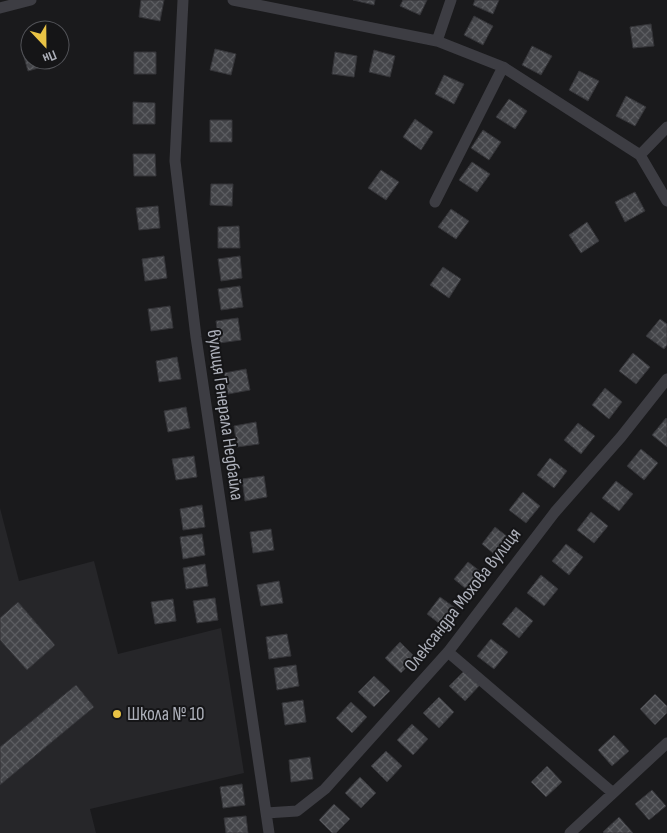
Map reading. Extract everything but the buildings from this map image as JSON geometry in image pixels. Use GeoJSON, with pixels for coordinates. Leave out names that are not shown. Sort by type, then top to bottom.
{"type":"FeatureCollection","features":[{"type":"Feature","properties":{"kind":"street"},"geometry":{"type":"LineString","coordinates":[[0,8],[31,0]]}},
{"type":"Feature","properties":{"kind":"street","name":"вулиця Генерала Недбайла"},"geometry":{"type":"LineString","coordinates":[[183,0],[175,161],[196,337],[269,833]]}},
{"type":"Feature","properties":{"kind":"street"},"geometry":{"type":"LineString","coordinates":[[233,0],[436,41],[502,68],[640,155],[667,201]]}},
{"type":"Feature","properties":{"kind":"street"},"geometry":{"type":"LineString","coordinates":[[436,41],[451,0]]}},
{"type":"Feature","properties":{"kind":"street"},"geometry":{"type":"LineString","coordinates":[[435,202],[502,68]]}},
{"type":"Feature","properties":{"kind":"street"},"geometry":{"type":"LineString","coordinates":[[640,155],[667,127]]}},
{"type":"Feature","properties":{"kind":"street","name":"Олександра Мохова вулиця"},"geometry":{"type":"LineString","coordinates":[[266,812],[298,811],[325,789],[448,652],[555,512],[621,437],[667,379]]}},
{"type":"Feature","properties":{"kind":"street"},"geometry":{"type":"LineString","coordinates":[[448,652],[613,793]]}},
{"type":"Feature","properties":{"kind":"street"},"geometry":{"type":"LineString","coordinates":[[570,833],[667,744]]}},
{"type":"Feature","properties":{"kind":"shaded area","name":"Школа № 10"},"geometry":{"type":"Polygon","coordinates":[[[0,508],[19,581],[94,561],[118,654],[221,628],[244,773],[90,809],[96,833],[0,833],[0,508]]]}},
{"type":"Feature","properties":{"kind":"place","name":"Школа № 10"},"geometry":{"type":"Point","coordinates":[117,714]}}]}
